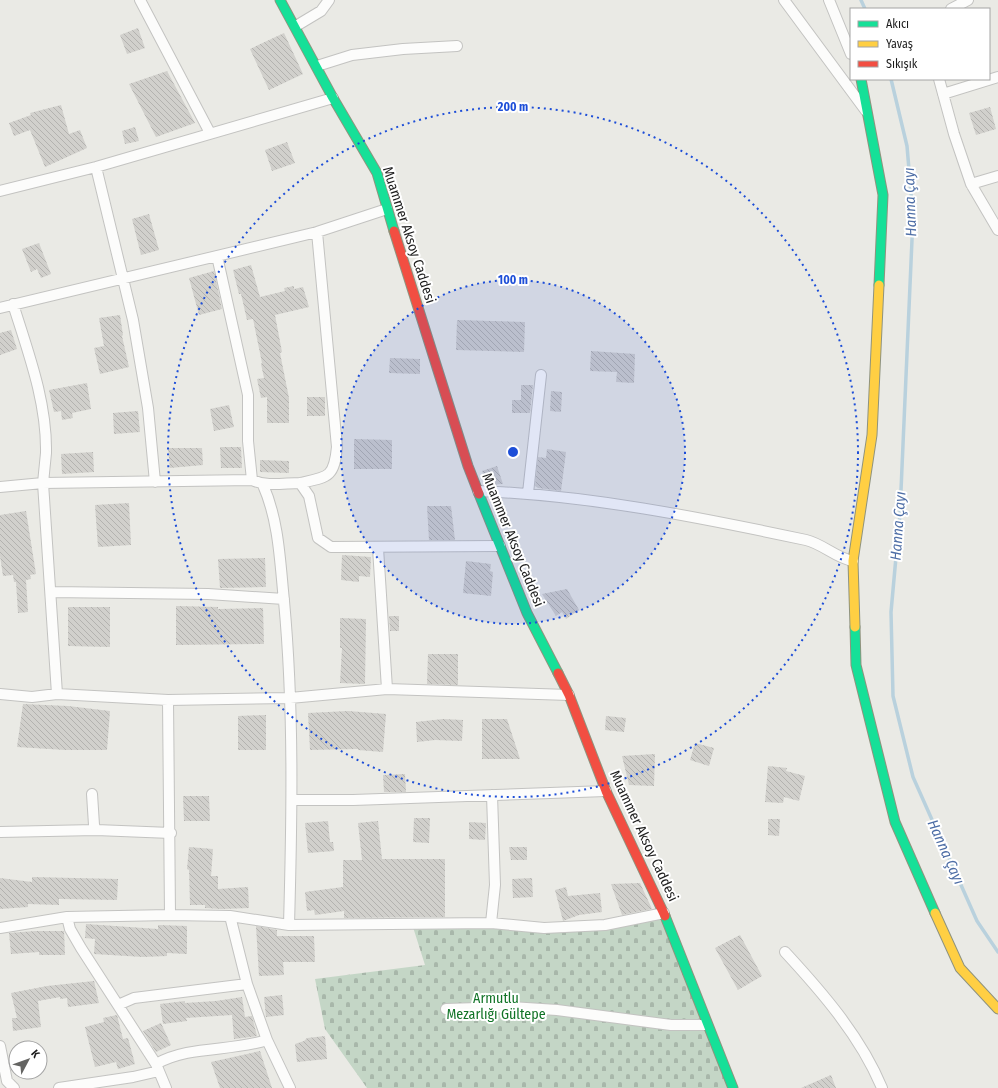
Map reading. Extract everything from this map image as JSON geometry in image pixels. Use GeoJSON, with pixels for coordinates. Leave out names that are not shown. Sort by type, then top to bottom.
{"type":"FeatureCollection","features":[{"type":"Feature","properties":{"kind":"street"},"geometry":{"type":"LineString","coordinates":[[140,0],[210,133]]}},
{"type":"Feature","properties":{"kind":"street","name":"Muammer Aksoy Caddesi"},"geometry":{"type":"LineString","coordinates":[[280,0],[296,26],[334,98],[377,173],[468,466],[527,613],[569,695],[606,791],[664,913],[706,1025],[733,1088]]}},
{"type":"Feature","properties":{"kind":"street"},"geometry":{"type":"LineString","coordinates":[[296,26],[321,11],[329,0]]}},
{"type":"Feature","properties":{"kind":"street"},"geometry":{"type":"LineString","coordinates":[[784,0],[866,112]]}},
{"type":"Feature","properties":{"kind":"street"},"geometry":{"type":"LineString","coordinates":[[829,0],[850,52]]}},
{"type":"Feature","properties":{"kind":"street"},"geometry":{"type":"LineString","coordinates":[[953,8],[968,0]]}},
{"type":"Feature","properties":{"kind":"street"},"geometry":{"type":"LineString","coordinates":[[317,66],[352,55],[403,49],[457,46]]}},
{"type":"Feature","properties":{"kind":"street"},"geometry":{"type":"LineString","coordinates":[[861,80],[864,88],[866,112],[883,195],[872,435],[853,561],[856,665],[895,822],[960,968],[998,1009]]}},
{"type":"Feature","properties":{"kind":"street"},"geometry":{"type":"LineString","coordinates":[[939,80],[954,134],[971,184],[998,230]]}},
{"type":"Feature","properties":{"kind":"street"},"geometry":{"type":"LineString","coordinates":[[943,94],[988,80]]}},
{"type":"Feature","properties":{"kind":"street"},"geometry":{"type":"LineString","coordinates":[[0,191],[96,167],[334,98]]}},
{"type":"Feature","properties":{"kind":"street"},"geometry":{"type":"LineString","coordinates":[[96,167],[123,277],[148,408],[155,482]]}},
{"type":"Feature","properties":{"kind":"street"},"geometry":{"type":"LineString","coordinates":[[971,184],[998,176]]}},
{"type":"Feature","properties":{"kind":"street"},"geometry":{"type":"LineString","coordinates":[[0,308],[123,277],[317,232],[387,209]]}},
{"type":"Feature","properties":{"kind":"street"},"geometry":{"type":"LineString","coordinates":[[0,487],[43,483],[252,480],[263,485],[300,483],[324,477],[335,465],[337,447],[317,232]]}},
{"type":"Feature","properties":{"kind":"street"},"geometry":{"type":"LineString","coordinates":[[217,256],[248,395],[248,441],[252,480]]}},
{"type":"Feature","properties":{"kind":"street"},"geometry":{"type":"LineString","coordinates":[[13,304],[35,374],[43,416],[46,452],[43,483],[57,694]]}},
{"type":"Feature","properties":{"kind":"street"},"geometry":{"type":"LineString","coordinates":[[528,493],[541,376]]}},
{"type":"Feature","properties":{"kind":"street"},"geometry":{"type":"LineString","coordinates":[[300,483],[309,496],[318,538],[331,547],[378,548],[500,546]]}},
{"type":"Feature","properties":{"kind":"street"},"geometry":{"type":"LineString","coordinates":[[263,485],[268,496],[275,526],[284,599],[290,698],[293,800],[289,925]]}},
{"type":"Feature","properties":{"kind":"street"},"geometry":{"type":"LineString","coordinates":[[478,491],[528,493],[697,517],[809,541],[844,559],[853,561]]}},
{"type":"Feature","properties":{"kind":"street"},"geometry":{"type":"LineString","coordinates":[[378,548],[387,689]]}},
{"type":"Feature","properties":{"kind":"street"},"geometry":{"type":"LineString","coordinates":[[51,592],[208,594],[284,599]]}},
{"type":"Feature","properties":{"kind":"street"},"geometry":{"type":"LineString","coordinates":[[0,694],[32,696],[57,694],[168,700],[290,698],[387,689],[569,695]]}},
{"type":"Feature","properties":{"kind":"street"},"geometry":{"type":"LineString","coordinates":[[168,700],[171,833],[170,915]]}},
{"type":"Feature","properties":{"kind":"street"},"geometry":{"type":"LineString","coordinates":[[293,800],[606,791]]}},
{"type":"Feature","properties":{"kind":"street"},"geometry":{"type":"LineString","coordinates":[[92,794],[94,825],[96,830]]}},
{"type":"Feature","properties":{"kind":"street"},"geometry":{"type":"LineString","coordinates":[[492,795],[495,885],[492,923]]}},
{"type":"Feature","properties":{"kind":"street"},"geometry":{"type":"LineString","coordinates":[[0,832],[96,830],[171,833]]}},
{"type":"Feature","properties":{"kind":"street"},"geometry":{"type":"LineString","coordinates":[[0,928],[67,917],[170,915],[230,916],[289,925],[492,923],[552,928],[605,925],[664,913]]}},
{"type":"Feature","properties":{"kind":"street"},"geometry":{"type":"LineString","coordinates":[[230,916],[247,984],[268,1040],[290,1088]]}},
{"type":"Feature","properties":{"kind":"street"},"geometry":{"type":"LineString","coordinates":[[67,917],[70,929],[157,1067],[166,1088]]}},
{"type":"Feature","properties":{"kind":"street"},"geometry":{"type":"LineString","coordinates":[[785,952],[809,979],[845,1025],[876,1074],[882,1088]]}},
{"type":"Feature","properties":{"kind":"street"},"geometry":{"type":"LineString","coordinates":[[118,1005],[134,998],[247,984]]}},
{"type":"Feature","properties":{"kind":"street"},"geometry":{"type":"LineString","coordinates":[[446,1009],[511,1007],[557,1010],[671,1025],[706,1025]]}},
{"type":"Feature","properties":{"kind":"street"},"geometry":{"type":"LineString","coordinates":[[59,1088],[133,1077],[157,1067],[165,1059],[186,1052],[234,1048],[268,1040]]}},
{"type":"Feature","properties":{"kind":"street"},"geometry":{"type":"LineString","coordinates":[[0,1046],[7,1081],[14,1088]]}},
{"type":"Feature","properties":{"kind":"green space","name":"Armutlu Mezarlığı Gültepe"},"geometry":{"type":"Polygon","coordinates":[[[664,913],[729,1088],[367,1088],[325,1029],[315,979],[425,965],[412,924],[544,928],[664,913]]]}},
{"type":"Feature","properties":{"kind":"building"},"geometry":{"type":"Polygon","coordinates":[[[138,28],[145,48],[127,54],[120,35],[138,28]]]}},
{"type":"Feature","properties":{"kind":"building"},"geometry":{"type":"Polygon","coordinates":[[[284,33],[303,74],[269,90],[250,49],[284,33]]]}},
{"type":"Feature","properties":{"kind":"building"},"geometry":{"type":"Polygon","coordinates":[[[167,71],[195,123],[156,137],[129,84],[167,71]]]}},
{"type":"Feature","properties":{"kind":"building"},"geometry":{"type":"Polygon","coordinates":[[[61,105],[69,134],[80,130],[87,148],[45,167],[30,130],[14,136],[9,123],[31,115],[30,113],[61,105]]]}},
{"type":"Feature","properties":{"kind":"building"},"geometry":{"type":"Polygon","coordinates":[[[990,107],[996,129],[976,135],[969,113],[990,107]]]}},
{"type":"Feature","properties":{"kind":"building"},"geometry":{"type":"Polygon","coordinates":[[[135,127],[139,141],[125,144],[122,131],[135,127]]]}},
{"type":"Feature","properties":{"kind":"building"},"geometry":{"type":"Polygon","coordinates":[[[287,142],[295,163],[272,171],[265,150],[287,142]]]}},
{"type":"Feature","properties":{"kind":"building"},"geometry":{"type":"Polygon","coordinates":[[[149,214],[159,250],[141,255],[132,219],[149,214]]]}},
{"type":"Feature","properties":{"kind":"building"},"geometry":{"type":"Polygon","coordinates":[[[39,243],[51,274],[41,278],[37,269],[31,272],[22,249],[39,243]]]}},
{"type":"Feature","properties":{"kind":"building"},"geometry":{"type":"Polygon","coordinates":[[[251,265],[260,297],[285,291],[284,288],[294,286],[294,289],[303,287],[309,307],[275,315],[282,352],[280,353],[289,398],[289,423],[267,423],[267,397],[261,398],[257,379],[264,378],[253,319],[247,320],[241,294],[239,294],[233,270],[251,265]]]}},
{"type":"Feature","properties":{"kind":"building"},"geometry":{"type":"Polygon","coordinates":[[[214,271],[222,309],[199,315],[189,278],[214,271]]]}},
{"type":"Feature","properties":{"kind":"building"},"geometry":{"type":"Polygon","coordinates":[[[120,315],[122,336],[129,367],[100,374],[94,348],[104,346],[99,318],[120,315]]]}},
{"type":"Feature","properties":{"kind":"building"},"geometry":{"type":"Polygon","coordinates":[[[457,320],[525,322],[524,352],[456,350],[457,320]]]}},
{"type":"Feature","properties":{"kind":"building"},"geometry":{"type":"Polygon","coordinates":[[[11,330],[17,349],[0,355],[0,333],[11,330]]]}},
{"type":"Feature","properties":{"kind":"building"},"geometry":{"type":"Polygon","coordinates":[[[591,351],[635,354],[634,383],[616,382],[617,372],[590,371],[591,351]]]}},
{"type":"Feature","properties":{"kind":"building"},"geometry":{"type":"Polygon","coordinates":[[[390,358],[420,359],[420,374],[389,373],[390,358]]]}},
{"type":"Feature","properties":{"kind":"building"},"geometry":{"type":"Polygon","coordinates":[[[87,383],[91,409],[72,413],[73,418],[62,420],[61,411],[54,412],[49,390],[87,383]]]}},
{"type":"Feature","properties":{"kind":"building"},"geometry":{"type":"Polygon","coordinates":[[[521,385],[533,385],[530,413],[512,413],[512,400],[521,400],[521,385]]]}},
{"type":"Feature","properties":{"kind":"building"},"geometry":{"type":"Polygon","coordinates":[[[551,391],[562,392],[561,412],[550,411],[551,391]]]}},
{"type":"Feature","properties":{"kind":"building"},"geometry":{"type":"Polygon","coordinates":[[[307,397],[325,397],[325,416],[307,416],[307,397]]]}},
{"type":"Feature","properties":{"kind":"building"},"geometry":{"type":"Polygon","coordinates":[[[229,405],[234,427],[214,431],[210,409],[229,405]]]}},
{"type":"Feature","properties":{"kind":"building"},"geometry":{"type":"Polygon","coordinates":[[[138,411],[140,432],[114,434],[113,413],[138,411]]]}},
{"type":"Feature","properties":{"kind":"building"},"geometry":{"type":"Polygon","coordinates":[[[354,439],[392,440],[392,469],[354,469],[354,439]]]}},
{"type":"Feature","properties":{"kind":"building"},"geometry":{"type":"Polygon","coordinates":[[[220,447],[241,447],[242,468],[221,468],[220,447]]]}},
{"type":"Feature","properties":{"kind":"building"},"geometry":{"type":"Polygon","coordinates":[[[168,448],[202,448],[203,465],[170,468],[168,448]]]}},
{"type":"Feature","properties":{"kind":"building"},"geometry":{"type":"Polygon","coordinates":[[[547,449],[566,452],[561,491],[538,488],[535,486],[538,457],[546,458],[547,449]]]}},
{"type":"Feature","properties":{"kind":"building"},"geometry":{"type":"Polygon","coordinates":[[[93,452],[94,472],[62,474],[61,454],[93,452]]]}},
{"type":"Feature","properties":{"kind":"building"},"geometry":{"type":"Polygon","coordinates":[[[260,460],[289,461],[289,473],[260,472],[260,460]]]}},
{"type":"Feature","properties":{"kind":"building"},"geometry":{"type":"Polygon","coordinates":[[[497,466],[503,484],[487,485],[482,471],[497,466]]]}},
{"type":"Feature","properties":{"kind":"building"},"geometry":{"type":"Polygon","coordinates":[[[129,503],[131,545],[98,547],[95,505],[129,503]]]}},
{"type":"Feature","properties":{"kind":"building"},"geometry":{"type":"Polygon","coordinates":[[[427,506],[451,506],[455,540],[429,540],[427,506]]]}},
{"type":"Feature","properties":{"kind":"building"},"geometry":{"type":"Polygon","coordinates":[[[26,511],[36,574],[30,575],[31,579],[26,580],[28,612],[18,613],[16,582],[14,582],[13,575],[3,576],[0,556],[0,515],[26,511]]]}},
{"type":"Feature","properties":{"kind":"building"},"geometry":{"type":"Polygon","coordinates":[[[342,555],[371,557],[370,577],[359,576],[359,582],[341,580],[342,555]]]}},
{"type":"Feature","properties":{"kind":"building"},"geometry":{"type":"Polygon","coordinates":[[[265,558],[266,587],[220,588],[218,559],[265,558]]]}},
{"type":"Feature","properties":{"kind":"building"},"geometry":{"type":"Polygon","coordinates":[[[466,561],[491,564],[490,571],[493,572],[491,596],[463,593],[466,561]]]}},
{"type":"Feature","properties":{"kind":"building"},"geometry":{"type":"Polygon","coordinates":[[[567,589],[579,610],[566,619],[562,612],[556,616],[542,594],[567,589]]]}},
{"type":"Feature","properties":{"kind":"building"},"geometry":{"type":"Polygon","coordinates":[[[176,606],[218,607],[218,609],[263,608],[264,644],[176,645],[176,606]]]}},
{"type":"Feature","properties":{"kind":"building"},"geometry":{"type":"Polygon","coordinates":[[[68,607],[110,607],[110,647],[68,646],[68,607]]]}},
{"type":"Feature","properties":{"kind":"building"},"geometry":{"type":"Polygon","coordinates":[[[389,616],[399,616],[399,631],[390,631],[389,616]]]}},
{"type":"Feature","properties":{"kind":"building"},"geometry":{"type":"Polygon","coordinates":[[[340,618],[366,619],[365,684],[340,683],[342,648],[340,648],[340,618]]]}},
{"type":"Feature","properties":{"kind":"building"},"geometry":{"type":"Polygon","coordinates":[[[428,654],[458,654],[458,685],[427,684],[428,654]]]}},
{"type":"Feature","properties":{"kind":"building"},"geometry":{"type":"Polygon","coordinates":[[[23,704],[68,706],[110,711],[107,750],[65,750],[17,747],[23,704]]]}},
{"type":"Feature","properties":{"kind":"building"},"geometry":{"type":"Polygon","coordinates":[[[348,711],[386,714],[383,752],[358,749],[310,750],[308,713],[348,711]]]}},
{"type":"Feature","properties":{"kind":"building"},"geometry":{"type":"Polygon","coordinates":[[[266,715],[266,750],[238,750],[238,716],[266,715]]]}},
{"type":"Feature","properties":{"kind":"building"},"geometry":{"type":"Polygon","coordinates":[[[606,716],[626,718],[624,732],[605,730],[606,716]]]}},
{"type":"Feature","properties":{"kind":"building"},"geometry":{"type":"Polygon","coordinates":[[[443,719],[463,720],[462,741],[435,740],[417,742],[416,722],[443,719]]]}},
{"type":"Feature","properties":{"kind":"building"},"geometry":{"type":"Polygon","coordinates":[[[482,719],[507,719],[520,759],[482,759],[482,719]]]}},
{"type":"Feature","properties":{"kind":"building"},"geometry":{"type":"Polygon","coordinates":[[[695,743],[714,748],[709,766],[690,760],[695,743]]]}},
{"type":"Feature","properties":{"kind":"building"},"geometry":{"type":"Polygon","coordinates":[[[655,754],[654,786],[629,785],[622,756],[655,754]]]}},
{"type":"Feature","properties":{"kind":"building"},"geometry":{"type":"Polygon","coordinates":[[[768,766],[787,768],[786,771],[805,776],[799,801],[784,797],[783,803],[765,802],[768,766]]]}},
{"type":"Feature","properties":{"kind":"building"},"geometry":{"type":"Polygon","coordinates":[[[405,774],[406,792],[384,792],[383,775],[405,774]]]}},
{"type":"Feature","properties":{"kind":"building"},"geometry":{"type":"Polygon","coordinates":[[[183,796],[209,796],[210,821],[184,821],[183,796]]]}},
{"type":"Feature","properties":{"kind":"building"},"geometry":{"type":"Polygon","coordinates":[[[414,818],[430,818],[429,843],[413,842],[414,818]]]}},
{"type":"Feature","properties":{"kind":"building"},"geometry":{"type":"Polygon","coordinates":[[[768,819],[780,819],[779,836],[768,835],[768,819]]]}},
{"type":"Feature","properties":{"kind":"building"},"geometry":{"type":"Polygon","coordinates":[[[328,821],[330,842],[333,842],[334,851],[308,853],[305,823],[328,821]]]}},
{"type":"Feature","properties":{"kind":"building"},"geometry":{"type":"Polygon","coordinates":[[[378,821],[382,859],[445,859],[445,917],[344,918],[344,911],[315,915],[314,910],[307,911],[305,892],[343,887],[343,860],[362,860],[358,823],[378,821]]]}},
{"type":"Feature","properties":{"kind":"building"},"geometry":{"type":"Polygon","coordinates":[[[469,822],[486,823],[485,840],[469,839],[469,822]]]}},
{"type":"Feature","properties":{"kind":"building"},"geometry":{"type":"Polygon","coordinates":[[[189,847],[213,849],[211,876],[218,876],[218,889],[248,887],[249,908],[221,909],[205,908],[205,905],[190,905],[189,870],[187,869],[189,847]]]}},
{"type":"Feature","properties":{"kind":"building"},"geometry":{"type":"Polygon","coordinates":[[[509,847],[527,847],[527,860],[511,860],[509,847]]]}},
{"type":"Feature","properties":{"kind":"building"},"geometry":{"type":"Polygon","coordinates":[[[32,877],[118,879],[117,900],[59,899],[59,905],[28,904],[28,907],[0,909],[0,878],[32,882],[32,877]]]}},
{"type":"Feature","properties":{"kind":"building"},"geometry":{"type":"Polygon","coordinates":[[[532,878],[533,897],[513,898],[512,879],[532,878]]]}},
{"type":"Feature","properties":{"kind":"building"},"geometry":{"type":"Polygon","coordinates":[[[640,883],[652,909],[622,915],[611,884],[640,883]]]}},
{"type":"Feature","properties":{"kind":"building"},"geometry":{"type":"Polygon","coordinates":[[[566,887],[568,896],[600,893],[602,912],[579,915],[563,921],[555,890],[566,887]]]}},
{"type":"Feature","properties":{"kind":"building"},"geometry":{"type":"Polygon","coordinates":[[[86,924],[158,929],[158,925],[187,926],[187,954],[167,953],[167,956],[143,957],[94,954],[95,939],[85,938],[86,924]]]}},
{"type":"Feature","properties":{"kind":"building"},"geometry":{"type":"Polygon","coordinates":[[[256,926],[277,930],[277,936],[314,936],[315,962],[283,962],[284,975],[259,976],[256,926]]]}},
{"type":"Feature","properties":{"kind":"building"},"geometry":{"type":"Polygon","coordinates":[[[64,931],[65,955],[39,955],[39,952],[11,954],[9,933],[64,931]]]}},
{"type":"Feature","properties":{"kind":"building"},"geometry":{"type":"Polygon","coordinates":[[[740,935],[762,976],[738,990],[715,948],[740,935]]]}},
{"type":"Feature","properties":{"kind":"building"},"geometry":{"type":"Polygon","coordinates":[[[94,981],[99,1003],[68,1007],[67,998],[60,999],[60,997],[38,1001],[41,1027],[13,1031],[12,1018],[17,1018],[11,993],[47,986],[94,981]]]}},
{"type":"Feature","properties":{"kind":"building"},"geometry":{"type":"Polygon","coordinates":[[[282,995],[284,1015],[266,1017],[264,997],[282,995]]]}},
{"type":"Feature","properties":{"kind":"building"},"geometry":{"type":"Polygon","coordinates":[[[242,997],[245,1017],[252,1016],[257,1036],[234,1039],[232,1015],[186,1018],[187,1021],[163,1024],[160,1004],[185,1001],[185,1003],[216,1001],[242,997]]]}},
{"type":"Feature","properties":{"kind":"building"},"geometry":{"type":"Polygon","coordinates":[[[117,1015],[123,1039],[128,1038],[135,1064],[118,1069],[116,1062],[95,1067],[85,1027],[104,1022],[103,1018],[117,1015]]]}},
{"type":"Feature","properties":{"kind":"building"},"geometry":{"type":"Polygon","coordinates":[[[161,1023],[171,1045],[156,1052],[143,1031],[161,1023]]]}},
{"type":"Feature","properties":{"kind":"building"},"geometry":{"type":"Polygon","coordinates":[[[325,1036],[327,1059],[297,1062],[295,1044],[304,1041],[307,1038],[325,1036]]]}},
{"type":"Feature","properties":{"kind":"building"},"geometry":{"type":"Polygon","coordinates":[[[260,1051],[272,1088],[220,1088],[211,1062],[260,1051]]]}},
{"type":"Feature","properties":{"kind":"building"},"geometry":{"type":"Polygon","coordinates":[[[831,1075],[836,1088],[801,1088],[831,1075]]]}},
{"type":"Feature","properties":{"kind":"waterway","name":"Hanna Çayı"},"geometry":{"type":"LineString","coordinates":[[861,0],[865,8]]}},
{"type":"Feature","properties":{"kind":"waterway","name":"Hanna Çayı"},"geometry":{"type":"LineString","coordinates":[[891,80],[907,146],[913,217],[900,513],[891,612],[893,696],[913,777],[977,921],[998,952]]}},
{"type":"Feature","properties":{"kind":"traffic: fast"},"geometry":{"type":"LineString","coordinates":[[280,0],[333,98],[377,173],[394,231]]}},
{"type":"Feature","properties":{"kind":"traffic: fast"},"geometry":{"type":"LineString","coordinates":[[861,80],[883,195],[879,285]]}},
{"type":"Feature","properties":{"kind":"traffic: fast"},"geometry":{"type":"LineString","coordinates":[[479,494],[527,613],[558,673]]}},
{"type":"Feature","properties":{"kind":"traffic: fast"},"geometry":{"type":"LineString","coordinates":[[855,627],[856,665],[895,822],[935,913]]}},
{"type":"Feature","properties":{"kind":"traffic: fast"},"geometry":{"type":"LineString","coordinates":[[665,916],[733,1088]]}},
{"type":"Feature","properties":{"kind":"traffic: slow"},"geometry":{"type":"LineString","coordinates":[[855,627],[853,561],[872,435],[879,285]]}},
{"type":"Feature","properties":{"kind":"traffic: slow"},"geometry":{"type":"LineString","coordinates":[[935,913],[960,968],[998,1009]]}},
{"type":"Feature","properties":{"kind":"traffic: jam"},"geometry":{"type":"LineString","coordinates":[[394,231],[468,466],[479,494]]}},
{"type":"Feature","properties":{"kind":"traffic: jam"},"geometry":{"type":"LineString","coordinates":[[558,673],[569,695],[606,791],[665,916]]}}]}
